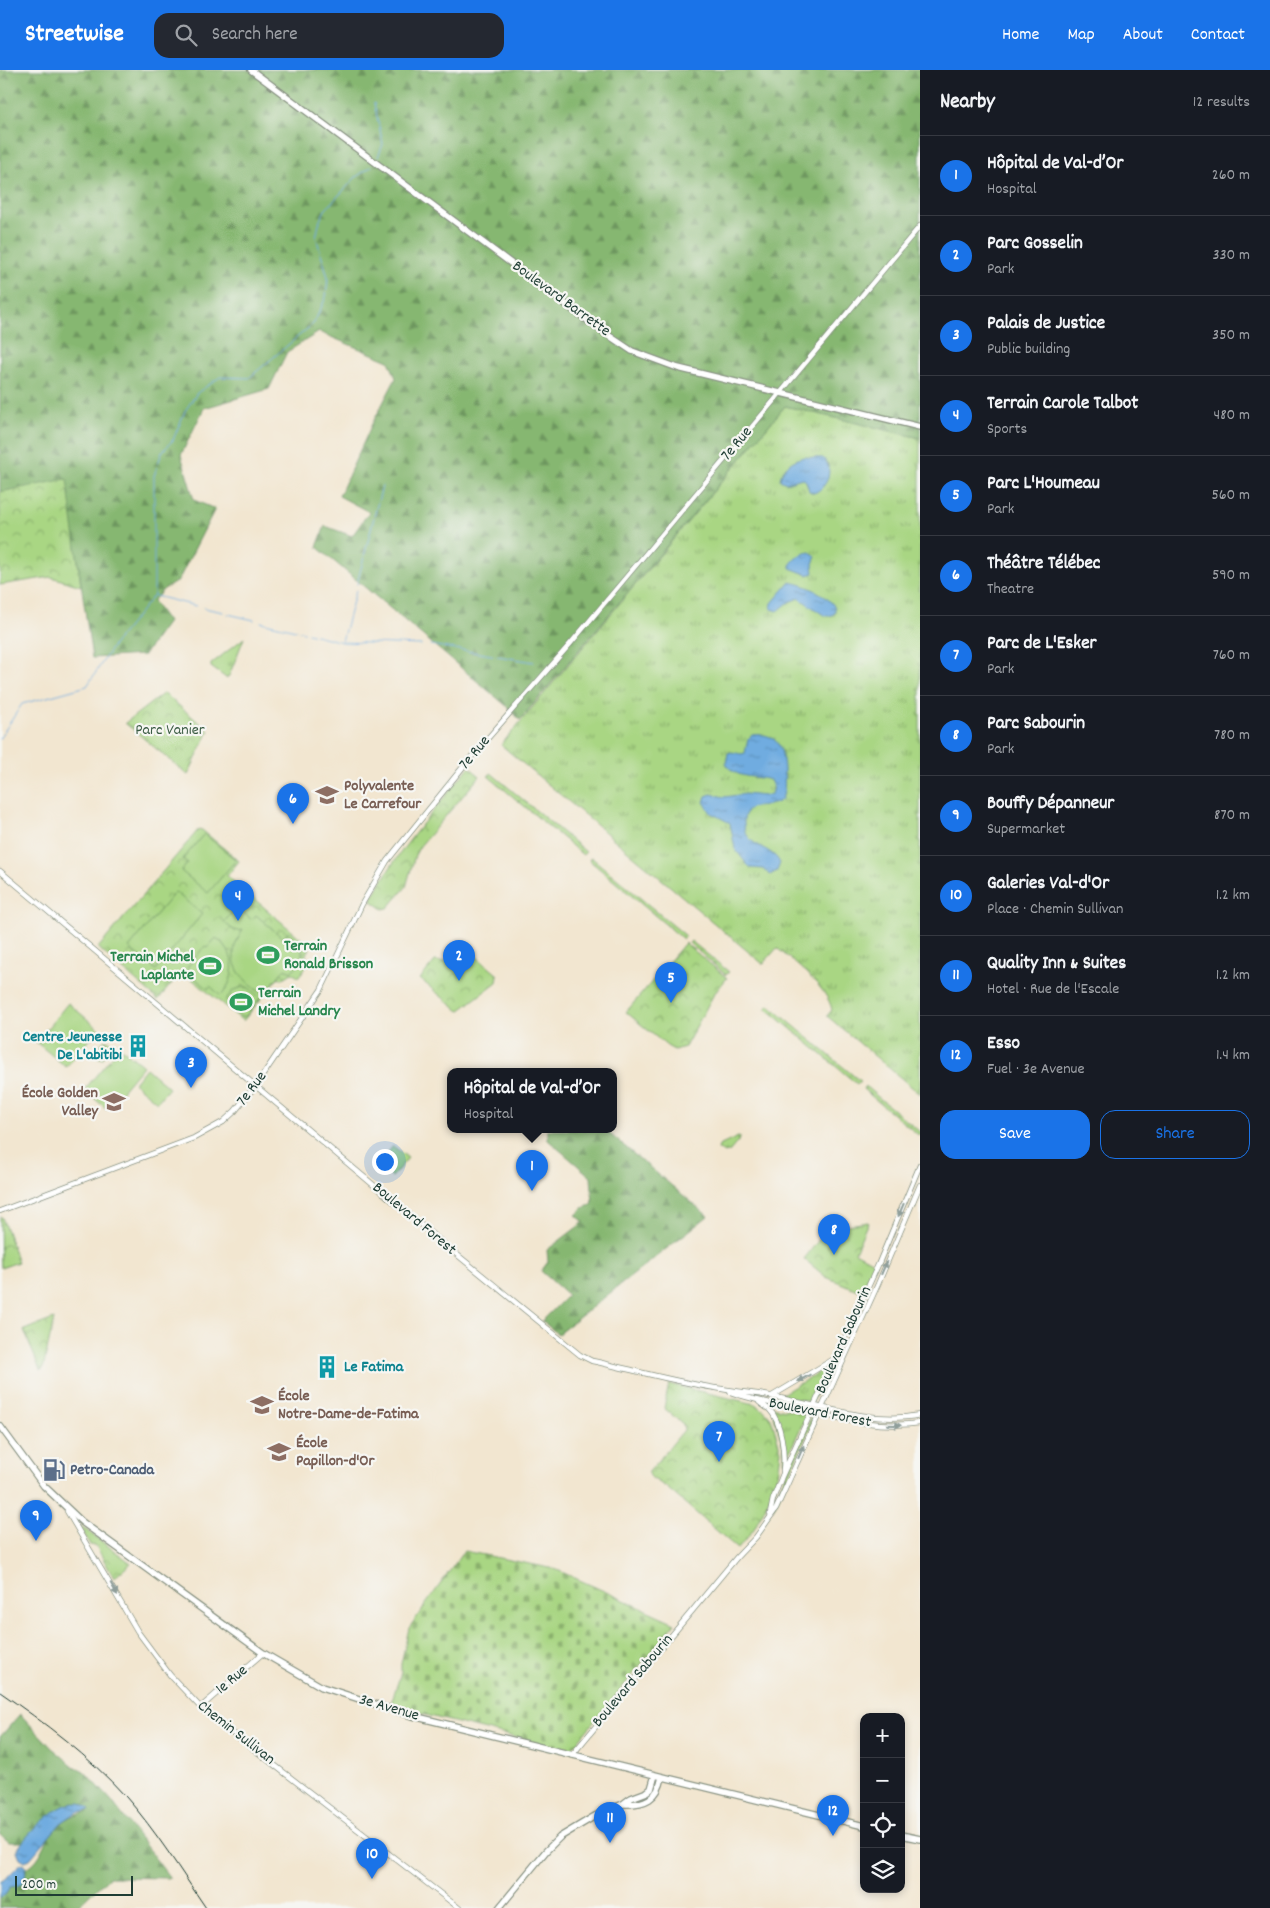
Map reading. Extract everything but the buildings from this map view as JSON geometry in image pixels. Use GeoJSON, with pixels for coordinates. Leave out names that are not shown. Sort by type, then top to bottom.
{"type":"FeatureCollection","features":[{"type":"Feature","properties":{"kind":"main road","name":"Boulevard Barrette"},"geometry":{"type":"LineString","coordinates":[[251,70],[632,351],[678,368],[920,427]]}},
{"type":"Feature","properties":{"kind":"main road","name":"3e Avenue"},"geometry":{"type":"LineString","coordinates":[[0,1426],[33,1473],[82,1522],[263,1653],[322,1687],[409,1715],[860,1825]]}},
{"type":"Feature","properties":{"kind":"main road"},"geometry":{"type":"LineString","coordinates":[[499,1908],[560,1837],[579,1824],[651,1789],[655,1775]]}},
{"type":"Feature","properties":{"kind":"main road"},"geometry":{"type":"LineString","coordinates":[[623,1804],[632,1804],[652,1798],[659,1790],[662,1777]]}},
{"type":"Feature","properties":{"kind":"main road"},"geometry":{"type":"LineString","coordinates":[[905,1836],[920,1839]]}},
{"type":"Feature","properties":{"kind":"street","name":"7e Rue"},"geometry":{"type":"LineString","coordinates":[[0,1211],[204,1134],[223,1122],[235,1111],[256,1085],[321,990],[362,904],[387,862],[468,762],[920,226]]}},
{"type":"Feature","properties":{"kind":"street","name":"Boulevard Forest"},"geometry":{"type":"LineString","coordinates":[[0,871],[433,1235],[580,1355],[592,1361],[722,1389],[772,1396],[813,1409],[818,1413],[897,1426],[920,1423]]}},
{"type":"Feature","properties":{"kind":"street","name":"Boulevard Sabourin"},"geometry":{"type":"LineString","coordinates":[[770,1515],[773,1499],[782,1476],[878,1265],[920,1164]]}},
{"type":"Feature","properties":{"kind":"street","name":"Boulevard Sabourin"},"geometry":{"type":"LineString","coordinates":[[572,1755],[737,1557],[756,1537],[776,1509],[878,1284],[920,1186]]}},
{"type":"Feature","properties":{"kind":"street"},"geometry":{"type":"LineString","coordinates":[[772,1396],[835,1358]]}},
{"type":"Feature","properties":{"kind":"street","name":"Boulevard Forest"},"geometry":{"type":"LineString","coordinates":[[722,1389],[756,1400],[813,1409],[821,1408],[887,1417],[920,1415]]}},
{"type":"Feature","properties":{"kind":"street"},"geometry":{"type":"LineString","coordinates":[[756,1400],[770,1410],[776,1421],[783,1445],[782,1476]]}},
{"type":"Feature","properties":{"kind":"street","name":"Chemin Sullivan"},"geometry":{"type":"LineString","coordinates":[[67,1509],[138,1632],[170,1675],[201,1707],[460,1908]]}},
{"type":"Feature","properties":{"kind":"street","name":"1e Rue"},"geometry":{"type":"LineString","coordinates":[[201,1707],[263,1653]]}},
{"type":"Feature","properties":{"kind":"green space"},"geometry":{"type":"Polygon","coordinates":[[[0,70],[920,70],[920,438],[785,406],[520,720],[509,708],[317,547],[325,526],[352,536],[369,512],[339,496],[372,424],[396,378],[389,361],[319,332],[287,352],[269,389],[204,408],[181,455],[194,500],[215,509],[178,581],[164,589],[153,601],[168,622],[144,655],[92,658],[66,480],[0,492],[0,70]]]}},
{"type":"Feature","properties":{"kind":"green space"},"geometry":{"type":"Polygon","coordinates":[[[785,406],[920,438],[920,1094],[827,1016],[832,1010],[824,992],[777,948],[763,964],[501,745],[785,406]]]}},
{"type":"Feature","properties":{"kind":"green space"},"geometry":{"type":"Polygon","coordinates":[[[67,479],[81,586],[51,577],[0,585],[0,492],[67,479]]]}},
{"type":"Feature","properties":{"kind":"green space"},"geometry":{"type":"Polygon","coordinates":[[[244,638],[229,676],[226,678],[211,667],[211,664],[244,638]]]}},
{"type":"Feature","properties":{"kind":"green space","name":"Parc Vanier"},"geometry":{"type":"Polygon","coordinates":[[[164,693],[209,731],[188,775],[125,723],[164,693]]]}},
{"type":"Feature","properties":{"kind":"green space"},"geometry":{"type":"Polygon","coordinates":[[[469,767],[480,776],[420,846],[415,855],[406,887],[388,908],[383,909],[372,901],[382,880],[418,830],[469,767]]]}},
{"type":"Feature","properties":{"kind":"green space"},"geometry":{"type":"Polygon","coordinates":[[[491,773],[586,852],[583,855],[488,776],[491,773]]]}},
{"type":"Feature","properties":{"kind":"green space"},"geometry":{"type":"Polygon","coordinates":[[[199,829],[239,861],[227,876],[305,942],[303,944],[310,949],[305,956],[311,961],[298,977],[292,973],[282,979],[279,977],[243,1021],[182,971],[158,1000],[98,948],[199,829]]]}},
{"type":"Feature","properties":{"kind":"green space"},"geometry":{"type":"Polygon","coordinates":[[[204,834],[236,860],[208,893],[181,871],[188,863],[183,859],[204,834]]]}},
{"type":"Feature","properties":{"kind":"green space"},"geometry":{"type":"Polygon","coordinates":[[[591,857],[686,936],[683,939],[589,860],[591,857]]]}},
{"type":"Feature","properties":{"kind":"green space"},"geometry":{"type":"Polygon","coordinates":[[[175,892],[202,914],[156,970],[129,948],[175,892]]]}},
{"type":"Feature","properties":{"kind":"green space","name":"Terrain Ronald Brisson"},"geometry":{"type":"Polygon","coordinates":[[[237,907],[252,920],[256,915],[283,938],[288,932],[302,945],[302,960],[291,972],[285,968],[264,995],[247,981],[236,967],[234,950],[243,930],[230,928],[224,922],[237,907]]]}},
{"type":"Feature","properties":{"kind":"green space","name":"Terrain Michel Laplante"},"geometry":{"type":"Polygon","coordinates":[[[216,938],[228,951],[232,966],[230,981],[221,996],[210,986],[208,989],[188,972],[188,966],[205,946],[207,948],[216,938]]]}},
{"type":"Feature","properties":{"kind":"green space"},"geometry":{"type":"Polygon","coordinates":[[[691,941],[729,972],[726,975],[689,943],[691,941]]]}},
{"type":"Feature","properties":{"kind":"green space"},"geometry":{"type":"Polygon","coordinates":[[[685,943],[727,978],[714,994],[685,1047],[674,1050],[626,1012],[685,943]]]}},
{"type":"Feature","properties":{"kind":"green space"},"geometry":{"type":"Polygon","coordinates":[[[466,951],[471,952],[498,975],[497,982],[459,1011],[420,979],[435,961],[444,962],[452,960],[466,951]]]}},
{"type":"Feature","properties":{"kind":"green space","name":"Terrain Michel Landry"},"geometry":{"type":"Polygon","coordinates":[[[243,987],[249,988],[260,998],[246,1016],[241,1017],[225,1001],[234,990],[243,987]]]}},
{"type":"Feature","properties":{"kind":"green space"},"geometry":{"type":"Polygon","coordinates":[[[68,1003],[99,1029],[66,1067],[36,1042],[68,1003]]]}},
{"type":"Feature","properties":{"kind":"green space"},"geometry":{"type":"Polygon","coordinates":[[[769,1005],[860,1081],[857,1084],[766,1008],[769,1005]]]}},
{"type":"Feature","properties":{"kind":"green space"},"geometry":{"type":"Polygon","coordinates":[[[108,1040],[112,1043],[112,1047],[103,1058],[99,1058],[95,1051],[104,1041],[108,1040]]]}},
{"type":"Feature","properties":{"kind":"green space"},"geometry":{"type":"Polygon","coordinates":[[[120,1047],[143,1066],[107,1109],[84,1090],[120,1047]]]}},
{"type":"Feature","properties":{"kind":"green space"},"geometry":{"type":"Polygon","coordinates":[[[146,1068],[169,1088],[157,1102],[134,1083],[146,1068]]]}},
{"type":"Feature","properties":{"kind":"green space"},"geometry":{"type":"Polygon","coordinates":[[[865,1086],[920,1132],[920,1135],[863,1089],[865,1086]]]}},
{"type":"Feature","properties":{"kind":"green space"},"geometry":{"type":"Polygon","coordinates":[[[548,1133],[609,1133],[708,1216],[558,1334],[542,1321],[568,1295],[541,1271],[548,1262],[547,1250],[584,1222],[576,1215],[583,1208],[593,1204],[591,1177],[548,1140],[548,1133]]]}},
{"type":"Feature","properties":{"kind":"green space"},"geometry":{"type":"Polygon","coordinates":[[[738,1137],[740,1139],[729,1152],[724,1153],[718,1149],[719,1146],[738,1137]]]}},
{"type":"Feature","properties":{"kind":"green space"},"geometry":{"type":"Polygon","coordinates":[[[393,1146],[408,1158],[392,1177],[384,1170],[386,1168],[380,1163],[393,1146]]]}},
{"type":"Feature","properties":{"kind":"green space"},"geometry":{"type":"Polygon","coordinates":[[[0,1217],[2,1217],[18,1262],[1,1268],[0,1217]]]}},
{"type":"Feature","properties":{"kind":"green space"},"geometry":{"type":"Polygon","coordinates":[[[868,1222],[855,1252],[875,1263],[862,1292],[826,1277],[804,1259],[828,1228],[868,1222]]]}},
{"type":"Feature","properties":{"kind":"green space"},"geometry":{"type":"Polygon","coordinates":[[[54,1319],[43,1369],[40,1370],[24,1330],[54,1319]]]}},
{"type":"Feature","properties":{"kind":"green space"},"geometry":{"type":"Polygon","coordinates":[[[826,1368],[812,1402],[782,1396],[782,1394],[826,1368]]]}},
{"type":"Feature","properties":{"kind":"green space"},"geometry":{"type":"Polygon","coordinates":[[[669,1384],[755,1404],[771,1418],[781,1451],[777,1484],[754,1529],[738,1549],[666,1487],[649,1476],[648,1473],[684,1430],[683,1424],[664,1408],[669,1384]]]}},
{"type":"Feature","properties":{"kind":"green space"},"geometry":{"type":"Polygon","coordinates":[[[771,1407],[807,1414],[785,1462],[784,1448],[771,1407]]]}},
{"type":"Feature","properties":{"kind":"green space"},"geometry":{"type":"Polygon","coordinates":[[[812,1415],[810,1428],[773,1510],[776,1496],[812,1415]]]}},
{"type":"Feature","properties":{"kind":"green space"},"geometry":{"type":"Polygon","coordinates":[[[79,1525],[131,1563],[114,1578],[96,1546],[90,1545],[79,1525]]]}},
{"type":"Feature","properties":{"kind":"green space"},"geometry":{"type":"Polygon","coordinates":[[[464,1551],[555,1569],[675,1623],[570,1751],[390,1706],[401,1673],[401,1664],[409,1628],[464,1551]]]}},
{"type":"Feature","properties":{"kind":"green space"},"geometry":{"type":"Polygon","coordinates":[[[20,1714],[52,1748],[76,1768],[86,1773],[111,1800],[170,1878],[109,1877],[76,1908],[0,1908],[0,1899],[26,1872],[26,1868],[37,1859],[56,1827],[71,1817],[88,1812],[69,1804],[45,1821],[24,1842],[9,1842],[0,1834],[0,1737],[20,1714]]]}},
{"type":"Feature","properties":{"kind":"water"},"geometry":{"type":"Polygon","coordinates":[[[804,457],[823,458],[827,462],[829,473],[826,483],[819,491],[814,493],[809,491],[806,481],[802,478],[786,483],[780,480],[788,465],[804,457]]]}},
{"type":"Feature","properties":{"kind":"water"},"geometry":{"type":"Polygon","coordinates":[[[810,552],[816,556],[813,564],[814,573],[808,575],[790,568],[790,565],[796,558],[810,552]]]}},
{"type":"Feature","properties":{"kind":"water"},"geometry":{"type":"Polygon","coordinates":[[[790,582],[803,585],[821,594],[835,607],[835,613],[825,616],[799,598],[789,602],[778,611],[773,610],[771,608],[772,603],[790,582]]]}},
{"type":"Feature","properties":{"kind":"water"},"geometry":{"type":"Polygon","coordinates":[[[752,735],[768,736],[777,742],[783,760],[784,791],[782,799],[772,804],[749,809],[744,820],[745,832],[750,839],[773,854],[780,863],[777,871],[770,875],[763,869],[750,868],[735,849],[730,823],[711,813],[704,802],[706,796],[711,794],[724,797],[745,794],[765,796],[771,794],[773,787],[770,780],[740,775],[726,763],[728,753],[745,753],[748,739],[752,735]]]}},
{"type":"Feature","properties":{"kind":"water"},"geometry":{"type":"Polygon","coordinates":[[[81,1803],[90,1810],[77,1812],[61,1823],[30,1859],[25,1861],[20,1858],[17,1851],[20,1845],[40,1824],[55,1811],[71,1804],[81,1803]]]}},
{"type":"Feature","properties":{"kind":"water"},"geometry":{"type":"Polygon","coordinates":[[[23,1863],[26,1870],[24,1881],[19,1885],[10,1887],[0,1899],[0,1881],[23,1863]]]}},
{"type":"Feature","properties":{"kind":"waterway"},"geometry":{"type":"LineString","coordinates":[[374,103],[383,144],[378,157]]}},
{"type":"Feature","properties":{"kind":"waterway"},"geometry":{"type":"LineString","coordinates":[[0,738],[22,704],[87,686],[114,644],[154,595],[154,476],[162,452],[173,440],[185,411],[197,393],[220,377],[249,378],[314,323],[326,297],[328,277],[316,237],[320,220],[325,210],[356,177],[372,166]]}},
{"type":"Feature","properties":{"kind":"waterway"},"geometry":{"type":"LineString","coordinates":[[357,584],[382,486]]}},
{"type":"Feature","properties":{"kind":"waterway"},"geometry":{"type":"LineString","coordinates":[[342,641],[356,590]]}},
{"type":"Feature","properties":{"kind":"waterway"},"geometry":{"type":"LineString","coordinates":[[155,596],[196,606]]}},
{"type":"Feature","properties":{"kind":"waterway"},"geometry":{"type":"LineString","coordinates":[[204,608],[223,612]]}},
{"type":"Feature","properties":{"kind":"waterway"},"geometry":{"type":"LineString","coordinates":[[228,614],[254,620]]}},
{"type":"Feature","properties":{"kind":"waterway"},"geometry":{"type":"LineString","coordinates":[[261,622],[304,632]]}},
{"type":"Feature","properties":{"kind":"waterway"},"geometry":{"type":"LineString","coordinates":[[308,633],[342,642],[421,645]]}},
{"type":"Feature","properties":{"kind":"waterway"},"geometry":{"type":"LineString","coordinates":[[430,645],[534,662]]}},
{"type":"Feature","properties":{"kind":"railway"},"geometry":{"type":"LineString","coordinates":[[0,1692],[66,1741],[112,1782],[148,1823],[206,1908]]}},
{"type":"Feature","properties":{"kind":"place","name":"Polyvalente Le Carrefour"},"geometry":{"type":"Point","coordinates":[327,795]}},
{"type":"Feature","properties":{"kind":"place","name":"Théâtre Télébec"},"geometry":{"type":"Point","coordinates":[293,824]}},
{"type":"Feature","properties":{"kind":"place","name":"Terrain Carole Talbot"},"geometry":{"type":"Point","coordinates":[238,921]}},
{"type":"Feature","properties":{"kind":"place","name":"Terrain Ronald Brisson"},"geometry":{"type":"Point","coordinates":[268,955]}},
{"type":"Feature","properties":{"kind":"place","name":"Terrain Michel Laplante"},"geometry":{"type":"Point","coordinates":[210,966]}},
{"type":"Feature","properties":{"kind":"place","name":"Parc Gosselin"},"geometry":{"type":"Point","coordinates":[459,981]}},
{"type":"Feature","properties":{"kind":"place","name":"Terrain Michel Landry"},"geometry":{"type":"Point","coordinates":[241,1002]}},
{"type":"Feature","properties":{"kind":"place","name":"Parc L'Houmeau"},"geometry":{"type":"Point","coordinates":[671,1003]}},
{"type":"Feature","properties":{"kind":"place","name":"Centre Jeunesse De L'abitibi"},"geometry":{"type":"Point","coordinates":[138,1046]}},
{"type":"Feature","properties":{"kind":"place","name":"Palais de Justice"},"geometry":{"type":"Point","coordinates":[191,1088]}},
{"type":"Feature","properties":{"kind":"place","name":"École Golden Valley"},"geometry":{"type":"Point","coordinates":[114,1102]}},
{"type":"Feature","properties":{"kind":"place","name":"Hôpital de Val-d’Or"},"geometry":{"type":"Point","coordinates":[532,1191]}},
{"type":"Feature","properties":{"kind":"place","name":"Parc Sabourin"},"geometry":{"type":"Point","coordinates":[834,1255]}},
{"type":"Feature","properties":{"kind":"place","name":"Le Fatima"},"geometry":{"type":"Point","coordinates":[327,1367]}},
{"type":"Feature","properties":{"kind":"place","name":"École Notre-Dame-de-Fatima"},"geometry":{"type":"Point","coordinates":[262,1405]}},
{"type":"Feature","properties":{"kind":"place","name":"École Papillon-d'Or"},"geometry":{"type":"Point","coordinates":[279,1452]}},
{"type":"Feature","properties":{"kind":"place","name":"Parc de L'Esker"},"geometry":{"type":"Point","coordinates":[719,1462]}},
{"type":"Feature","properties":{"kind":"place","name":"Petro-Canada"},"geometry":{"type":"Point","coordinates":[54,1470]}},
{"type":"Feature","properties":{"kind":"place","name":"Bouffy Dépanneur"},"geometry":{"type":"Point","coordinates":[36,1541]}},
{"type":"Feature","properties":{"kind":"place","name":"Esso"},"geometry":{"type":"Point","coordinates":[833,1836]}},
{"type":"Feature","properties":{"kind":"place","name":"Quality Inn & Suites"},"geometry":{"type":"Point","coordinates":[610,1843]}},
{"type":"Feature","properties":{"kind":"place","name":"Galeries Val-d'Or"},"geometry":{"type":"Point","coordinates":[372,1879]}}]}
